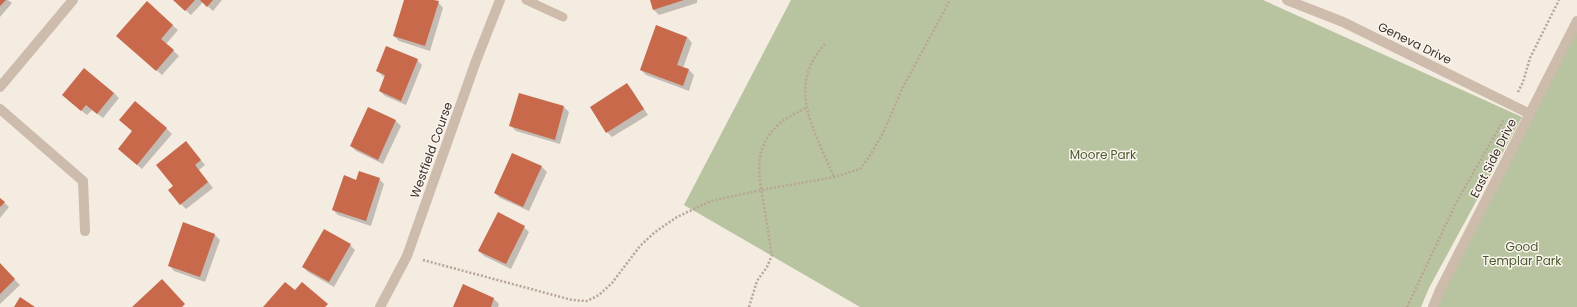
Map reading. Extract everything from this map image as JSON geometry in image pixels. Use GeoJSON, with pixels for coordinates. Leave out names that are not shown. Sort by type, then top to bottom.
{"type":"FeatureCollection","features":[{"type":"Feature","properties":{"kind":"street"},"geometry":{"type":"LineString","coordinates":[[0,87],[74,0]]}},
{"type":"Feature","properties":{"kind":"street","name":"Westfield Course"},"geometry":{"type":"LineString","coordinates":[[380,307],[407,256],[476,61],[500,0]]}},
{"type":"Feature","properties":{"kind":"street","name":"Geneva Drive"},"geometry":{"type":"LineString","coordinates":[[1287,0],[1343,22],[1530,114]]}},
{"type":"Feature","properties":{"kind":"street","name":"East Side Drive"},"geometry":{"type":"LineString","coordinates":[[1433,307],[1577,21]]}},
{"type":"Feature","properties":{"kind":"street"},"geometry":{"type":"LineString","coordinates":[[0,109],[82,181],[85,231]]}},
{"type":"Feature","properties":{"kind":"lane"},"geometry":{"type":"LineString","coordinates":[[526,0],[563,17]]}},
{"type":"Feature","properties":{"kind":"path"},"geometry":{"type":"LineString","coordinates":[[407,256],[572,300],[587,301],[599,296],[612,283],[640,246],[655,232],[677,217],[711,201],[761,190],[834,177],[860,169],[882,135],[903,87],[950,0]]}},
{"type":"Feature","properties":{"kind":"path"},"geometry":{"type":"LineString","coordinates":[[1523,82],[1530,58],[1559,0]]}},
{"type":"Feature","properties":{"kind":"path"},"geometry":{"type":"LineString","coordinates":[[824,44],[816,53],[806,75],[804,97],[813,129],[834,177]]}},
{"type":"Feature","properties":{"kind":"path"},"geometry":{"type":"LineString","coordinates":[[749,307],[757,281],[767,267],[772,255],[758,171],[760,155],[767,138],[778,126],[786,119],[807,108]]}},
{"type":"Feature","properties":{"kind":"path"},"geometry":{"type":"LineString","coordinates":[[1407,307],[1456,203],[1494,138]]}},
{"type":"Feature","properties":{"kind":"green space","name":"Moore Park"},"geometry":{"type":"Polygon","coordinates":[[[791,0],[1263,0],[1522,117],[1429,288],[1421,307],[860,307],[684,205],[791,0]]]}},
{"type":"Feature","properties":{"kind":"green space","name":"Good Templar Park"},"geometry":{"type":"Polygon","coordinates":[[[1577,30],[1577,307],[1434,307],[1577,30]]]}},
{"type":"Feature","properties":{"kind":"building"},"geometry":{"type":"Polygon","coordinates":[[[0,0],[6,0],[0,6],[0,0]]]}},
{"type":"Feature","properties":{"kind":"building"},"geometry":{"type":"Polygon","coordinates":[[[173,0],[195,0],[185,11],[173,0]]]}},
{"type":"Feature","properties":{"kind":"building"},"geometry":{"type":"Polygon","coordinates":[[[200,0],[213,0],[207,7],[200,0]]]}},
{"type":"Feature","properties":{"kind":"building"},"geometry":{"type":"Polygon","coordinates":[[[404,0],[439,1],[425,46],[393,36],[404,0]]]}},
{"type":"Feature","properties":{"kind":"building"},"geometry":{"type":"Polygon","coordinates":[[[650,0],[684,0],[653,10],[650,0]]]}},
{"type":"Feature","properties":{"kind":"building"},"geometry":{"type":"Polygon","coordinates":[[[147,1],[173,25],[161,39],[174,50],[156,71],[116,36],[147,1]]]}},
{"type":"Feature","properties":{"kind":"building"},"geometry":{"type":"Polygon","coordinates":[[[656,25],[687,37],[677,65],[689,69],[683,86],[640,70],[656,25]]]}},
{"type":"Feature","properties":{"kind":"building"},"geometry":{"type":"Polygon","coordinates":[[[386,46],[418,59],[401,101],[379,91],[385,75],[376,71],[386,46]]]}},
{"type":"Feature","properties":{"kind":"building"},"geometry":{"type":"Polygon","coordinates":[[[84,68],[114,93],[97,114],[86,105],[81,111],[62,95],[84,68]]]}},
{"type":"Feature","properties":{"kind":"building"},"geometry":{"type":"Polygon","coordinates":[[[627,83],[644,109],[606,133],[590,107],[627,83]]]}},
{"type":"Feature","properties":{"kind":"building"},"geometry":{"type":"Polygon","coordinates":[[[519,93],[564,106],[555,140],[509,126],[519,93]]]}},
{"type":"Feature","properties":{"kind":"building"},"geometry":{"type":"Polygon","coordinates":[[[135,101],[167,128],[137,165],[118,149],[132,131],[119,120],[135,101]]]}},
{"type":"Feature","properties":{"kind":"building"},"geometry":{"type":"Polygon","coordinates":[[[368,107],[396,120],[378,160],[350,146],[368,107]]]}},
{"type":"Feature","properties":{"kind":"building"},"geometry":{"type":"Polygon","coordinates":[[[186,141],[201,160],[195,165],[208,182],[180,205],[168,190],[173,186],[156,165],[186,141]]]}},
{"type":"Feature","properties":{"kind":"building"},"geometry":{"type":"Polygon","coordinates":[[[512,153],[542,166],[523,207],[494,193],[512,153]]]}},
{"type":"Feature","properties":{"kind":"building"},"geometry":{"type":"Polygon","coordinates":[[[359,171],[380,178],[366,221],[332,210],[344,175],[356,180],[359,171]]]}},
{"type":"Feature","properties":{"kind":"building"},"geometry":{"type":"Polygon","coordinates":[[[0,198],[5,202],[0,207],[0,198]]]}},
{"type":"Feature","properties":{"kind":"building"},"geometry":{"type":"Polygon","coordinates":[[[498,212],[525,226],[506,264],[478,251],[498,212]]]}},
{"type":"Feature","properties":{"kind":"building"},"geometry":{"type":"Polygon","coordinates":[[[183,222],[215,234],[200,277],[168,266],[183,222]]]}},
{"type":"Feature","properties":{"kind":"building"},"geometry":{"type":"Polygon","coordinates":[[[324,229],[351,244],[329,282],[302,267],[324,229]]]}},
{"type":"Feature","properties":{"kind":"building"},"geometry":{"type":"Polygon","coordinates":[[[0,263],[15,279],[0,294],[0,263]]]}},
{"type":"Feature","properties":{"kind":"building"},"geometry":{"type":"Polygon","coordinates":[[[162,279],[185,304],[182,307],[132,307],[162,279]]]}},
{"type":"Feature","properties":{"kind":"building"},"geometry":{"type":"Polygon","coordinates":[[[285,282],[295,290],[302,282],[328,304],[325,307],[263,307],[285,282]]]}},
{"type":"Feature","properties":{"kind":"building"},"geometry":{"type":"Polygon","coordinates":[[[463,284],[494,298],[491,307],[453,307],[463,284]]]}},
{"type":"Feature","properties":{"kind":"building"},"geometry":{"type":"Polygon","coordinates":[[[20,297],[35,307],[14,307],[20,297]]]}}]}
